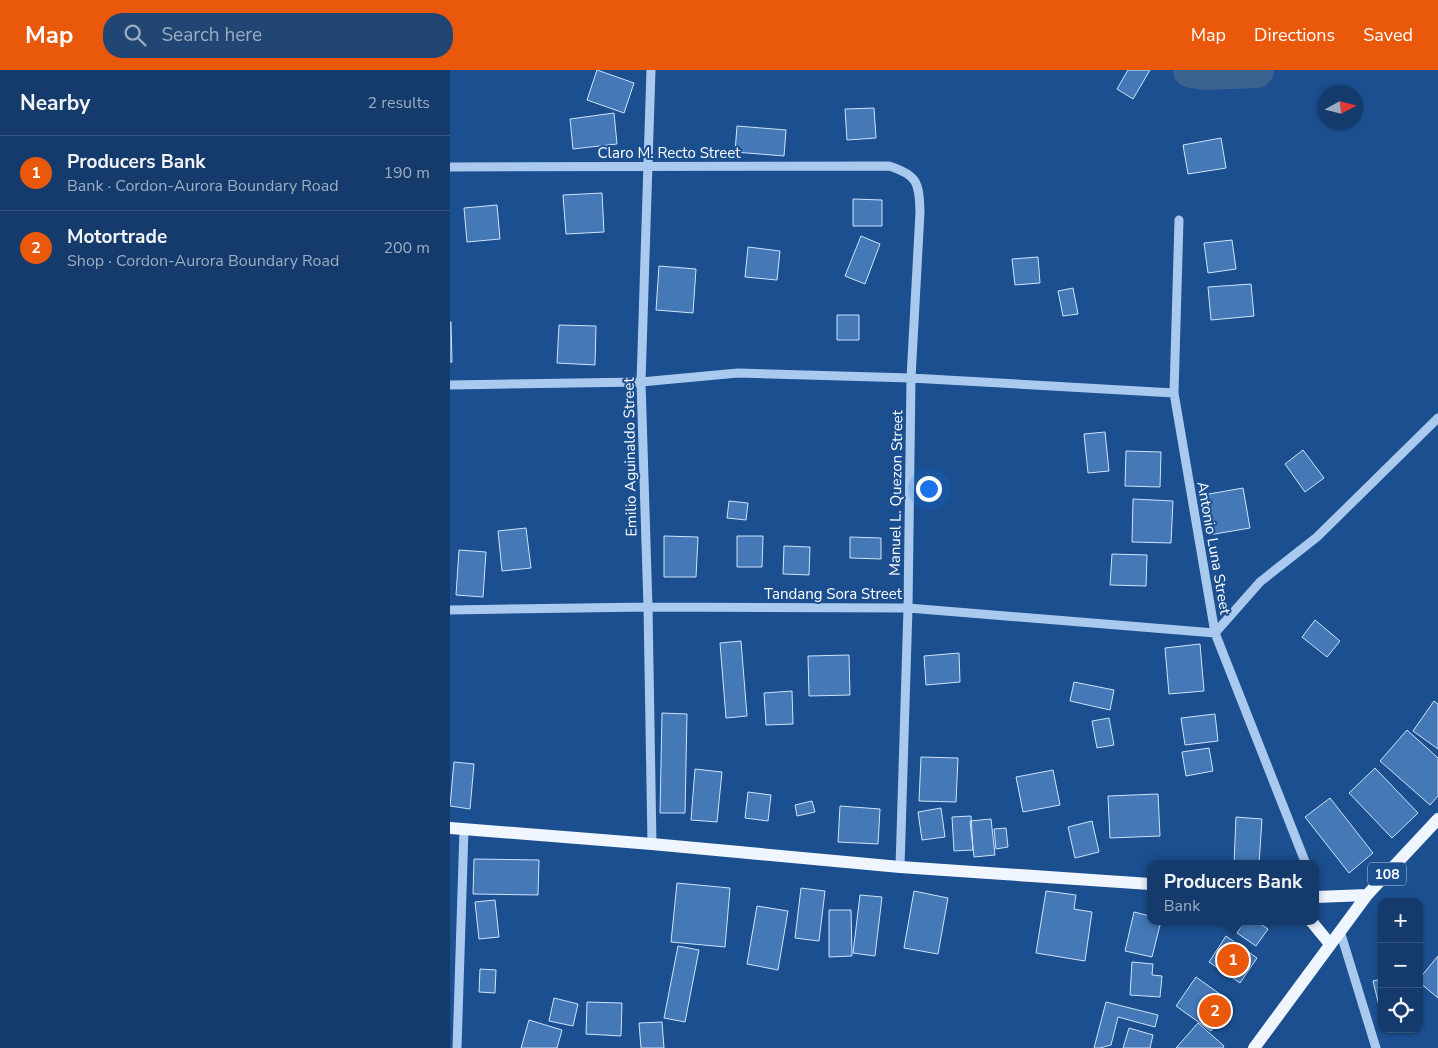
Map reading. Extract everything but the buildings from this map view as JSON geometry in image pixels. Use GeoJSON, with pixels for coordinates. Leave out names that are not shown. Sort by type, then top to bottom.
{"type":"FeatureCollection","features":[{"type":"Feature","properties":{"kind":"main road","name":"108"},"geometry":{"type":"LineString","coordinates":[[1254,1048],[1367,896],[1438,819]]}},
{"type":"Feature","properties":{"kind":"main road"},"geometry":{"type":"LineString","coordinates":[[450,828],[652,844],[900,867],[1147,884]]}},
{"type":"Feature","properties":{"kind":"main road"},"geometry":{"type":"LineString","coordinates":[[1319,894],[1367,896]]}},
{"type":"Feature","properties":{"kind":"main road"},"geometry":{"type":"LineString","coordinates":[[1314,925],[1330,944]]}},
{"type":"Feature","properties":{"kind":"street","name":"Emilio Aguinaldo Street"},"geometry":{"type":"LineString","coordinates":[[652,70],[641,382],[648,607],[652,844]]}},
{"type":"Feature","properties":{"kind":"street","name":"Claro M. Recto Street"},"geometry":{"type":"LineString","coordinates":[[450,167],[889,166]]}},
{"type":"Feature","properties":{"kind":"street","name":"Manuel L. Quezon Street"},"geometry":{"type":"LineString","coordinates":[[889,166],[905,171],[912,176],[920,196],[911,378],[908,608],[900,867]]}},
{"type":"Feature","properties":{"kind":"street","name":"Antonio Luna Street"},"geometry":{"type":"LineString","coordinates":[[1179,220],[1174,393],[1215,633],[1304,860]]}},
{"type":"Feature","properties":{"kind":"street"},"geometry":{"type":"LineString","coordinates":[[450,385],[641,382],[738,372],[911,378],[1174,393]]}},
{"type":"Feature","properties":{"kind":"street"},"geometry":{"type":"LineString","coordinates":[[1215,633],[1260,582],[1317,537],[1438,418]]}},
{"type":"Feature","properties":{"kind":"street","name":"Tandang Sora Street"},"geometry":{"type":"LineString","coordinates":[[450,610],[648,607],[908,608],[1215,633]]}},
{"type":"Feature","properties":{"kind":"street"},"geometry":{"type":"LineString","coordinates":[[457,1048],[464,829]]}},
{"type":"Feature","properties":{"kind":"street"},"geometry":{"type":"LineString","coordinates":[[1340,931],[1376,1048]]}},
{"type":"Feature","properties":{"kind":"waterway"},"geometry":{"type":"LineString","coordinates":[[1191,70],[1205,72],[1256,70]]}},
{"type":"Feature","properties":{"kind":"place","name":"Producers Bank"},"geometry":{"type":"Point","coordinates":[1233,960]}},
{"type":"Feature","properties":{"kind":"place","name":"Motortrade"},"geometry":{"type":"Point","coordinates":[1215,1011]}}]}
